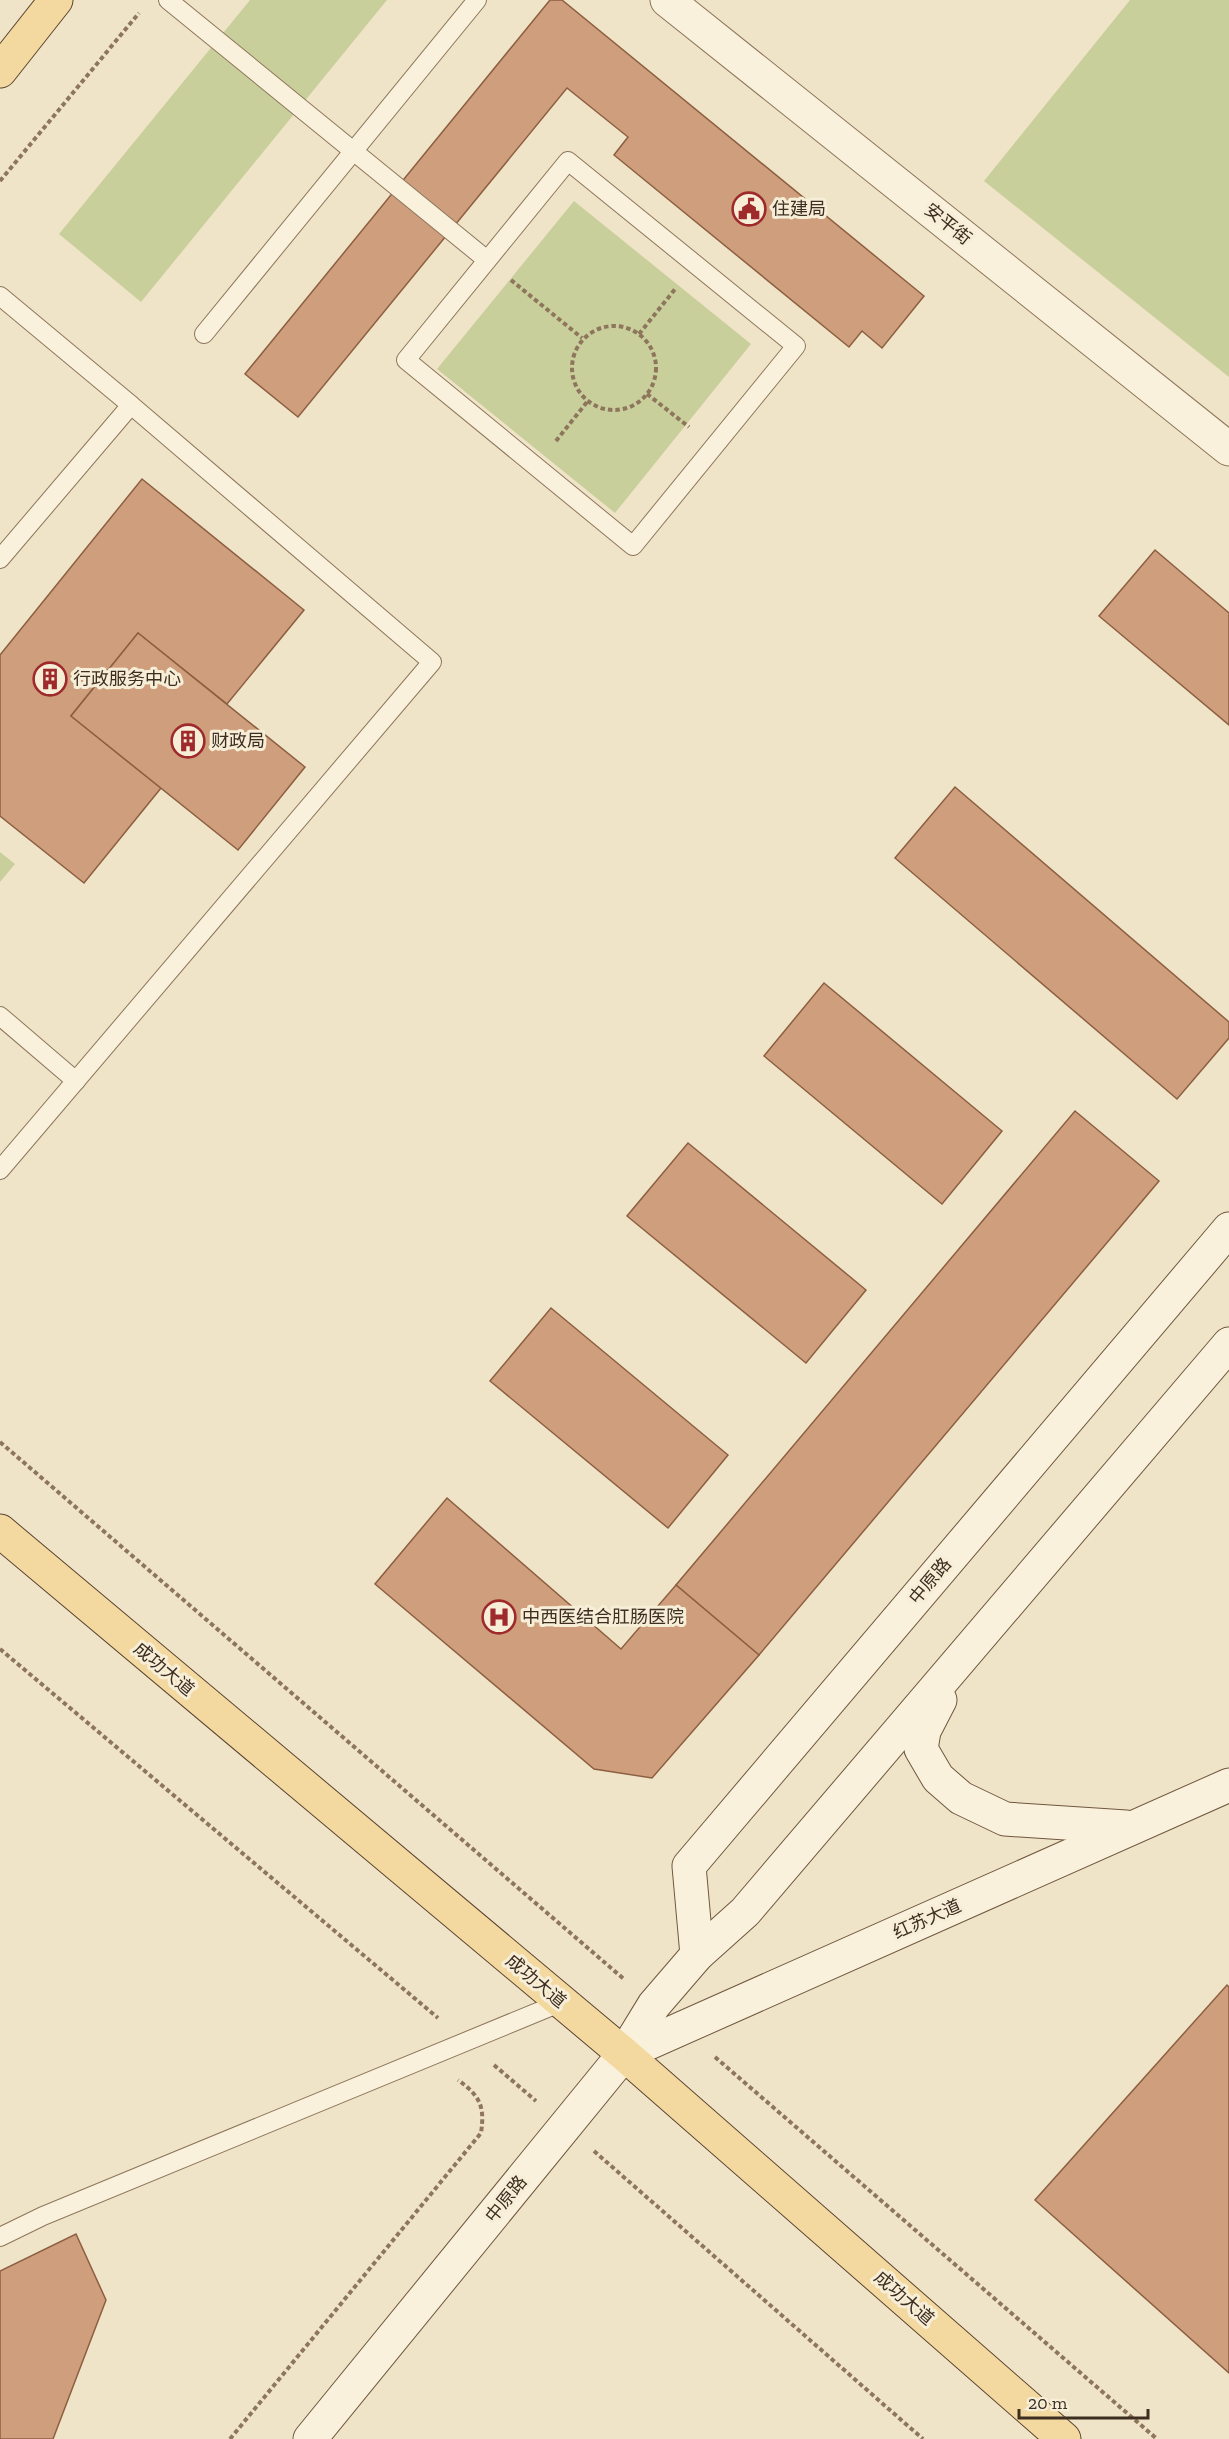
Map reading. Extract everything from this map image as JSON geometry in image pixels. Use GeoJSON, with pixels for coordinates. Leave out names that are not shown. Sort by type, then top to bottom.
{"type":"FeatureCollection","features":[{"type":"Feature","properties":{"kind":"main road"},"geometry":{"type":"LineString","coordinates":[[0,71],[56,0]]}},
{"type":"Feature","properties":{"kind":"main road","name":"安平街"},"geometry":{"type":"LineString","coordinates":[[667,0],[1229,448]]}},
{"type":"Feature","properties":{"kind":"main road","name":"中原路"},"geometry":{"type":"LineString","coordinates":[[697,1955],[689,1866],[1229,1229]]}},
{"type":"Feature","properties":{"kind":"main road","name":"中原路"},"geometry":{"type":"LineString","coordinates":[[309,2439],[624,2054],[654,2005],[697,1955],[745,1912],[1229,1344]]}},
{"type":"Feature","properties":{"kind":"main road","name":"成功大道"},"geometry":{"type":"LineString","coordinates":[[0,1531],[624,2054],[1064,2439]]}},
{"type":"Feature","properties":{"kind":"main road"},"geometry":{"type":"LineString","coordinates":[[957,1665],[924,1731],[921,1749],[938,1778],[961,1798],[1005,1819],[1133,1827]]}},
{"type":"Feature","properties":{"kind":"main road","name":"红苏大道"},"geometry":{"type":"LineString","coordinates":[[624,2054],[1229,1785]]}},
{"type":"Feature","properties":{"kind":"lane"},"geometry":{"type":"LineString","coordinates":[[168,0],[487,260]]}},
{"type":"Feature","properties":{"kind":"lane"},"geometry":{"type":"LineString","coordinates":[[204,334],[477,0]]}},
{"type":"Feature","properties":{"kind":"lane"},"geometry":{"type":"LineString","coordinates":[[568,160],[796,346],[633,546],[406,360],[487,260],[568,160]]}},
{"type":"Feature","properties":{"kind":"lane"},"geometry":{"type":"LineString","coordinates":[[0,296],[432,662],[0,1170]]}},
{"type":"Feature","properties":{"kind":"lane"},"geometry":{"type":"LineString","coordinates":[[0,559],[130,405]]}},
{"type":"Feature","properties":{"kind":"lane"},"geometry":{"type":"LineString","coordinates":[[0,1016],[76,1081]]}},
{"type":"Feature","properties":{"kind":"lane"},"geometry":{"type":"LineString","coordinates":[[0,2237],[43,2216],[562,2002]]}},
{"type":"Feature","properties":{"kind":"path"},"geometry":{"type":"LineString","coordinates":[[0,181],[143,9]]}},
{"type":"Feature","properties":{"kind":"path"},"geometry":{"type":"LineString","coordinates":[[487,260],[582,338]]}},
{"type":"Feature","properties":{"kind":"path"},"geometry":{"type":"LineString","coordinates":[[639,334],[695,264]]}},
{"type":"Feature","properties":{"kind":"path"},"geometry":{"type":"LineString","coordinates":[[615,326],[628,328],[639,334],[649,344],[656,369],[647,394],[638,403],[625,409],[612,411],[587,402],[578,392],[571,366],[573,353],[582,338],[601,327],[615,326]]}},
{"type":"Feature","properties":{"kind":"path"},"geometry":{"type":"LineString","coordinates":[[647,394],[713,447]]}},
{"type":"Feature","properties":{"kind":"path"},"geometry":{"type":"LineString","coordinates":[[535,466],[587,402]]}},
{"type":"Feature","properties":{"kind":"path"},"geometry":{"type":"LineString","coordinates":[[0,1442],[654,2005]]}},
{"type":"Feature","properties":{"kind":"path"},"geometry":{"type":"LineString","coordinates":[[681,2028],[1157,2439]]}},
{"type":"Feature","properties":{"kind":"path"},"geometry":{"type":"LineString","coordinates":[[230,2439],[481,2133],[484,2112],[473,2091],[429,2057]]}},
{"type":"Feature","properties":{"kind":"green space"},"geometry":{"type":"Polygon","coordinates":[[[250,0],[387,0],[141,302],[59,234],[250,0]]]}},
{"type":"Feature","properties":{"kind":"green space"},"geometry":{"type":"Polygon","coordinates":[[[1130,0],[1229,0],[1229,377],[984,181],[1130,0]]]}},
{"type":"Feature","properties":{"kind":"green space"},"geometry":{"type":"Polygon","coordinates":[[[574,201],[751,344],[615,513],[437,369],[574,201]]]}},
{"type":"Feature","properties":{"kind":"green space"},"geometry":{"type":"Polygon","coordinates":[[[0,852],[15,864],[0,882],[0,852]]]}},
{"type":"Feature","properties":{"kind":"building","name":"住建局"},"geometry":{"type":"Polygon","coordinates":[[[550,0],[562,0],[924,296],[882,348],[862,331],[849,347],[614,155],[628,137],[567,88],[298,417],[245,374],[550,0]]]}},
{"type":"Feature","properties":{"kind":"building","name":"行政服务中心"},"geometry":{"type":"Polygon","coordinates":[[[142,479],[304,610],[227,704],[138,633],[71,716],[161,788],[84,883],[0,816],[0,655],[142,479]]]}},
{"type":"Feature","properties":{"kind":"building"},"geometry":{"type":"Polygon","coordinates":[[[1155,550],[1229,613],[1229,725],[1099,616],[1155,550]]]}},
{"type":"Feature","properties":{"kind":"building","name":"财政局"},"geometry":{"type":"Polygon","coordinates":[[[138,633],[305,767],[238,850],[71,716],[138,633]]]}},
{"type":"Feature","properties":{"kind":"building"},"geometry":{"type":"Polygon","coordinates":[[[955,787],[1229,1022],[1229,1038],[1177,1099],[895,858],[955,787]]]}},
{"type":"Feature","properties":{"kind":"building"},"geometry":{"type":"Polygon","coordinates":[[[824,983],[1002,1131],[942,1204],[764,1056],[824,983]]]}},
{"type":"Feature","properties":{"kind":"building"},"geometry":{"type":"Polygon","coordinates":[[[1075,1111],[1159,1181],[759,1655],[676,1585],[1075,1111]]]}},
{"type":"Feature","properties":{"kind":"building"},"geometry":{"type":"Polygon","coordinates":[[[688,1143],[866,1290],[806,1363],[627,1216],[688,1143]]]}},
{"type":"Feature","properties":{"kind":"building"},"geometry":{"type":"Polygon","coordinates":[[[551,1308],[728,1455],[668,1528],[490,1381],[551,1308]]]}},
{"type":"Feature","properties":{"kind":"building","name":"中西医结合肛肠医院"},"geometry":{"type":"Polygon","coordinates":[[[447,1498],[621,1649],[676,1585],[759,1655],[652,1778],[594,1769],[375,1584],[447,1498]]]}},
{"type":"Feature","properties":{"kind":"building"},"geometry":{"type":"Polygon","coordinates":[[[1227,1985],[1229,1987],[1229,2373],[1035,2200],[1227,1985]]]}},
{"type":"Feature","properties":{"kind":"building"},"geometry":{"type":"Polygon","coordinates":[[[76,2234],[106,2300],[53,2439],[0,2439],[0,2271],[76,2234]]]}},
{"type":"Feature","properties":{"kind":"place","name":"住建局"},"geometry":{"type":"Point","coordinates":[749,209]}},
{"type":"Feature","properties":{"kind":"place","name":"行政服务中心"},"geometry":{"type":"Point","coordinates":[50,679]}},
{"type":"Feature","properties":{"kind":"place","name":"财政局"},"geometry":{"type":"Point","coordinates":[188,741]}},
{"type":"Feature","properties":{"kind":"place","name":"中西医结合肛肠医院"},"geometry":{"type":"Point","coordinates":[499,1617]}}]}
